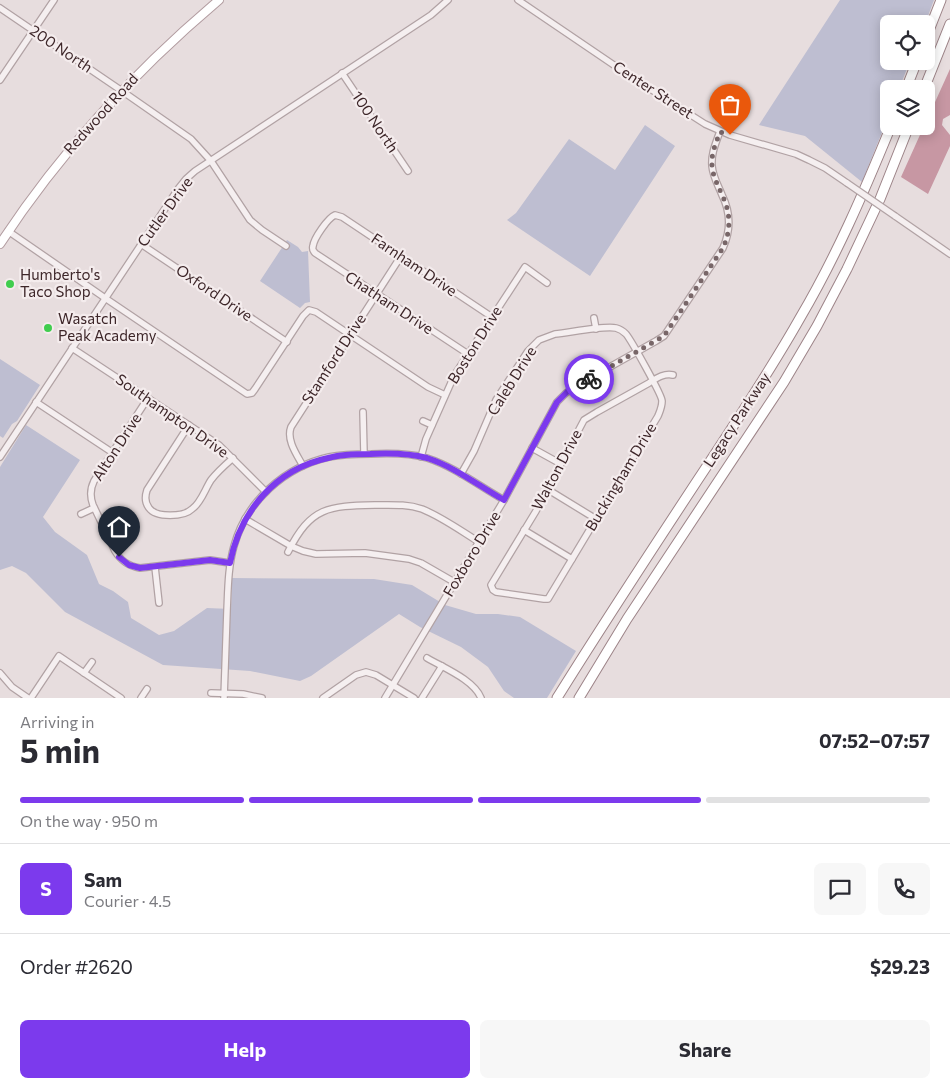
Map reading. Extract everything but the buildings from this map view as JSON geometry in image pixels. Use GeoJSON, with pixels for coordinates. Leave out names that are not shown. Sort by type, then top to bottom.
{"type":"FeatureCollection","features":[{"type":"Feature","properties":{"kind":"highway"},"geometry":{"type":"LineString","coordinates":[[935,17],[942,0]]}},
{"type":"Feature","properties":{"kind":"highway"},"geometry":{"type":"LineString","coordinates":[[928,80],[950,24]]}},
{"type":"Feature","properties":{"kind":"highway","name":"Legacy Parkway"},"geometry":{"type":"LineString","coordinates":[[557,698],[768,374],[797,325],[831,261],[865,190],[887,135]]}},
{"type":"Feature","properties":{"kind":"highway","name":"Legacy Parkway"},"geometry":{"type":"LineString","coordinates":[[579,698],[627,619],[784,382],[817,326],[847,269],[880,198],[905,135]]}},
{"type":"Feature","properties":{"kind":"main road","name":"Redwood Road"},"geometry":{"type":"LineString","coordinates":[[0,244],[38,190],[95,119],[163,49],[219,0]]}},
{"type":"Feature","properties":{"kind":"street"},"geometry":{"type":"LineString","coordinates":[[0,80],[54,0]]}},
{"type":"Feature","properties":{"kind":"street","name":"Cutler Drive"},"geometry":{"type":"LineString","coordinates":[[0,457],[183,183],[195,171],[431,15],[448,0]]}},
{"type":"Feature","properties":{"kind":"street","name":"Center Street"},"geometry":{"type":"LineString","coordinates":[[518,0],[698,120],[720,132],[796,154],[825,168],[950,254]]}},
{"type":"Feature","properties":{"kind":"street","name":"200 North"},"geometry":{"type":"LineString","coordinates":[[0,8],[191,139],[211,161],[250,220],[286,246]]}},
{"type":"Feature","properties":{"kind":"street","name":"100 North"},"geometry":{"type":"LineString","coordinates":[[342,74],[408,171]]}},
{"type":"Feature","properties":{"kind":"street","name":"Foxboro Drive"},"geometry":{"type":"LineString","coordinates":[[385,698],[504,500],[555,406],[563,396],[576,386],[660,340],[666,334],[719,254],[726,242],[729,226],[729,213],[726,202],[715,180],[712,164],[713,150],[720,132]]}},
{"type":"Feature","properties":{"kind":"street","name":"Chatham Drive"},"geometry":{"type":"LineString","coordinates":[[335,215],[329,219],[314,242],[313,250],[317,255],[468,354]]}},
{"type":"Feature","properties":{"kind":"street","name":"Farnham Drive"},"geometry":{"type":"LineString","coordinates":[[335,215],[342,217],[492,317]]}},
{"type":"Feature","properties":{"kind":"street"},"geometry":{"type":"LineString","coordinates":[[8,231],[243,392],[250,394],[255,389],[303,316],[310,310],[316,312],[428,387],[445,395]]}},
{"type":"Feature","properties":{"kind":"street","name":"Oxford Drive"},"geometry":{"type":"LineString","coordinates":[[141,244],[286,342]]}},
{"type":"Feature","properties":{"kind":"street","name":"Stamford Drive"},"geometry":{"type":"LineString","coordinates":[[303,466],[289,436],[290,430],[401,256]]}},
{"type":"Feature","properties":{"kind":"street","name":"Boston Drive"},"geometry":{"type":"LineString","coordinates":[[421,457],[425,441],[454,376],[525,267],[547,283]]}},
{"type":"Feature","properties":{"kind":"street"},"geometry":{"type":"LineString","coordinates":[[594,318],[596,329]]}},
{"type":"Feature","properties":{"kind":"street","name":"Caleb Drive"},"geometry":{"type":"LineString","coordinates":[[461,474],[476,446],[496,400],[533,345],[539,340],[551,335],[612,327],[622,330],[628,336],[637,352]]}},
{"type":"Feature","properties":{"kind":"street","name":"Southampton Drive"},"geometry":{"type":"LineString","coordinates":[[72,348],[219,445],[266,492]]}},
{"type":"Feature","properties":{"kind":"street","name":"Buckingham Drive"},"geometry":{"type":"LineString","coordinates":[[548,599],[660,411],[662,398],[637,352]]}},
{"type":"Feature","properties":{"kind":"street","name":"Walton Drive"},"geometry":{"type":"LineString","coordinates":[[548,599],[496,592],[492,589],[493,582],[547,490],[581,425],[587,418],[663,375],[673,375]]}},
{"type":"Feature","properties":{"kind":"street","name":"Alton Drive"},"geometry":{"type":"LineString","coordinates":[[119,557],[94,508],[91,490],[93,483],[148,398]]}},
{"type":"Feature","properties":{"kind":"street"},"geometry":{"type":"LineString","coordinates":[[36,402],[113,453]]}},
{"type":"Feature","properties":{"kind":"street"},"geometry":{"type":"LineString","coordinates":[[363,412],[364,454]]}},
{"type":"Feature","properties":{"kind":"street"},"geometry":{"type":"LineString","coordinates":[[423,421],[432,425]]}},
{"type":"Feature","properties":{"kind":"street"},"geometry":{"type":"LineString","coordinates":[[189,425],[147,490],[146,504],[153,513],[164,515],[184,513],[191,510],[195,507],[213,478],[233,458]]}},
{"type":"Feature","properties":{"kind":"street"},"geometry":{"type":"LineString","coordinates":[[532,448],[561,464]]}},
{"type":"Feature","properties":{"kind":"street"},"geometry":{"type":"LineString","coordinates":[[224,696],[230,563],[236,540],[245,519],[255,505],[282,478],[303,466],[329,457],[398,454],[421,457],[438,462],[504,500]]}},
{"type":"Feature","properties":{"kind":"street"},"geometry":{"type":"LineString","coordinates":[[547,490],[596,519]]}},
{"type":"Feature","properties":{"kind":"street"},"geometry":{"type":"LineString","coordinates":[[290,549],[303,527],[315,516],[334,508],[353,506],[399,505],[416,507],[433,514],[479,542]]}},
{"type":"Feature","properties":{"kind":"street"},"geometry":{"type":"LineString","coordinates":[[81,514],[94,508]]}},
{"type":"Feature","properties":{"kind":"street"},"geometry":{"type":"LineString","coordinates":[[245,519],[290,549],[312,553],[365,553],[413,559],[454,582]]}},
{"type":"Feature","properties":{"kind":"street"},"geometry":{"type":"LineString","coordinates":[[524,530],[572,559]]}},
{"type":"Feature","properties":{"kind":"street"},"geometry":{"type":"LineString","coordinates":[[113,562],[119,557],[136,568],[210,560],[230,563]]}},
{"type":"Feature","properties":{"kind":"street"},"geometry":{"type":"LineString","coordinates":[[155,567],[160,603]]}},
{"type":"Feature","properties":{"kind":"street"},"geometry":{"type":"LineString","coordinates":[[0,674],[12,687],[29,698],[59,656],[121,698]]}},
{"type":"Feature","properties":{"kind":"street"},"geometry":{"type":"LineString","coordinates":[[427,658],[474,686],[481,698]]}},
{"type":"Feature","properties":{"kind":"street"},"geometry":{"type":"LineString","coordinates":[[84,673],[92,662]]}},
{"type":"Feature","properties":{"kind":"street"},"geometry":{"type":"LineString","coordinates":[[422,698],[442,666]]}},
{"type":"Feature","properties":{"kind":"street"},"geometry":{"type":"LineString","coordinates":[[323,698],[361,673],[368,672],[414,698]]}},
{"type":"Feature","properties":{"kind":"street"},"geometry":{"type":"LineString","coordinates":[[141,698],[147,689]]}},
{"type":"Feature","properties":{"kind":"street"},"geometry":{"type":"LineString","coordinates":[[211,693],[224,696],[243,694],[262,698]]}},
{"type":"Feature","properties":{"kind":"shaded area"},"geometry":{"type":"Polygon","coordinates":[[[840,0],[934,0],[928,15],[880,15],[880,70],[906,70],[903,80],[880,80],[881,135],[862,182],[805,136],[759,125],[840,0]]]}},
{"type":"Feature","properties":{"kind":"shaded area"},"geometry":{"type":"Polygon","coordinates":[[[950,69],[950,115],[943,119],[942,125],[950,135],[950,146],[928,194],[901,177],[920,135],[935,135],[935,102],[950,69]]]}},
{"type":"Feature","properties":{"kind":"shaded area"},"geometry":{"type":"Polygon","coordinates":[[[645,125],[675,146],[590,276],[507,220],[516,213],[569,139],[615,170],[645,125]]]}},
{"type":"Feature","properties":{"kind":"shaded area"},"geometry":{"type":"Polygon","coordinates":[[[287,240],[302,252],[308,251],[310,302],[305,303],[300,308],[260,281],[287,240]]]}},
{"type":"Feature","properties":{"kind":"shaded area"},"geometry":{"type":"Polygon","coordinates":[[[0,359],[40,385],[17,421],[12,424],[3,438],[0,436],[0,359]]]}},
{"type":"Feature","properties":{"kind":"shaded area"},"geometry":{"type":"Polygon","coordinates":[[[26,425],[80,460],[43,517],[55,532],[87,555],[99,584],[128,602],[131,618],[159,635],[174,631],[207,608],[231,609],[232,578],[374,579],[412,585],[445,605],[476,614],[520,617],[576,651],[547,698],[514,698],[504,691],[488,667],[461,647],[420,627],[399,614],[311,676],[300,681],[250,671],[163,665],[65,612],[26,573],[12,566],[0,570],[0,467],[26,425]]]}},
{"type":"Feature","properties":{"kind":"way so far"},"geometry":{"type":"LineString","coordinates":[[589,379],[664,336],[723,248],[728,232],[729,213],[726,202],[715,180],[712,160],[713,150],[720,132],[730,135]]}},
{"type":"Feature","properties":{"kind":"place","name":"Humberto's Taco Shop"},"geometry":{"type":"Point","coordinates":[10,284]}},
{"type":"Feature","properties":{"kind":"place","name":"Wasatch Peak Academy"},"geometry":{"type":"Point","coordinates":[48,328]}},
{"type":"Feature","properties":{"kind":"route"},"geometry":{"type":"LineString","coordinates":[[119,557],[136,568],[210,560],[230,563],[232,551],[242,524],[266,492],[282,478],[296,470],[329,457],[390,453],[430,459],[453,470],[504,500],[557,402],[569,390],[589,379]]}}]}
